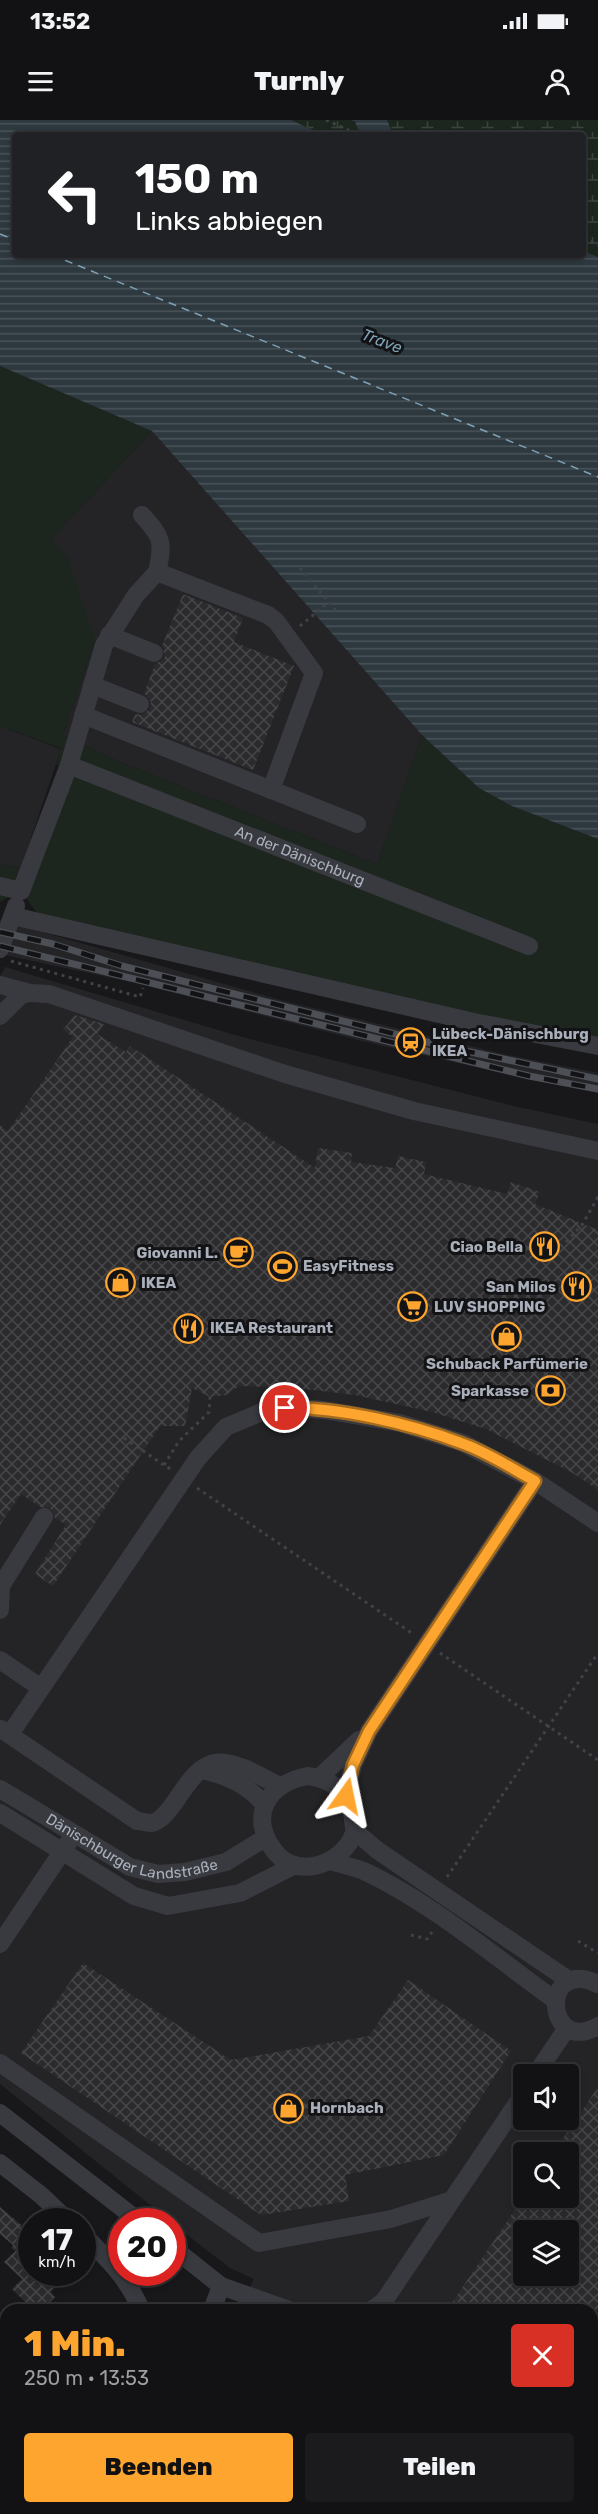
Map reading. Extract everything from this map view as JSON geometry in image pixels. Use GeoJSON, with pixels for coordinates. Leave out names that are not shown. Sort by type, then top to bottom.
{"type":"FeatureCollection","features":[{"type":"Feature","properties":{"kind":"street"},"geometry":{"type":"LineString","coordinates":[[5,955],[21,891],[69,765],[109,635],[136,595],[157,572],[162,554],[158,534],[142,515]]}},
{"type":"Feature","properties":{"kind":"street"},"geometry":{"type":"LineString","coordinates":[[157,572],[184,574],[268,615],[276,621],[314,673],[271,790]]}},
{"type":"Feature","properties":{"kind":"street"},"geometry":{"type":"LineString","coordinates":[[109,635],[154,653]]}},
{"type":"Feature","properties":{"kind":"street"},"geometry":{"type":"LineString","coordinates":[[92,685],[140,704]]}},
{"type":"Feature","properties":{"kind":"street"},"geometry":{"type":"LineString","coordinates":[[83,715],[357,824]]}},
{"type":"Feature","properties":{"kind":"street","name":"An der Dänischburg"},"geometry":{"type":"LineString","coordinates":[[69,765],[529,946]]}},
{"type":"Feature","properties":{"kind":"street"},"geometry":{"type":"LineString","coordinates":[[0,886],[21,891]]}},
{"type":"Feature","properties":{"kind":"street"},"geometry":{"type":"LineString","coordinates":[[13,916],[474,1022],[598,1046]]}},
{"type":"Feature","properties":{"kind":"street"},"geometry":{"type":"LineString","coordinates":[[0,985],[30,993],[49,994],[285,1074],[414,1111],[598,1151]]}},
{"type":"Feature","properties":{"kind":"street"},"geometry":{"type":"LineString","coordinates":[[0,1016],[21,995],[30,993]]}},
{"type":"Feature","properties":{"kind":"street"},"geometry":{"type":"LineString","coordinates":[[279,1786],[255,1773],[229,1764],[214,1763],[200,1770],[164,1815],[152,1823],[138,1821],[5,1731],[41,1688],[198,1458],[226,1427],[269,1409],[302,1408],[400,1423],[463,1443],[535,1481],[598,1523]]}},
{"type":"Feature","properties":{"kind":"street"},"geometry":{"type":"LineString","coordinates":[[346,1796],[353,1765],[369,1731],[535,1481]]}},
{"type":"Feature","properties":{"kind":"street"},"geometry":{"type":"LineString","coordinates":[[0,1610],[0,1586],[44,1517]]}},
{"type":"Feature","properties":{"kind":"street"},"geometry":{"type":"LineString","coordinates":[[0,1660],[41,1688]]}},
{"type":"Feature","properties":{"kind":"street"},"geometry":{"type":"LineString","coordinates":[[320,1778],[369,1731]]}},
{"type":"Feature","properties":{"kind":"street"},"geometry":{"type":"LineString","coordinates":[[200,1770],[214,1772],[235,1781],[253,1791],[265,1805]]}},
{"type":"Feature","properties":{"kind":"street"},"geometry":{"type":"LineString","coordinates":[[308,1776],[320,1778],[335,1785],[346,1796],[352,1809],[355,1831],[344,1850],[331,1861],[319,1866],[295,1865],[277,1855],[265,1838],[262,1826],[265,1805],[279,1786],[291,1779],[308,1776]]}},
{"type":"Feature","properties":{"kind":"street","name":"Dänischburger Landstraße"},"geometry":{"type":"LineString","coordinates":[[0,1789],[130,1867],[158,1874],[185,1872],[226,1862],[265,1838]]}},
{"type":"Feature","properties":{"kind":"street","name":"Dänischburger Landstraße"},"geometry":{"type":"LineString","coordinates":[[0,1813],[134,1896],[168,1906],[240,1893],[295,1865]]}},
{"type":"Feature","properties":{"kind":"street"},"geometry":{"type":"LineString","coordinates":[[355,1831],[377,1850],[523,1949],[588,1978]]}},
{"type":"Feature","properties":{"kind":"street"},"geometry":{"type":"LineString","coordinates":[[0,1944],[74,1834]]}},
{"type":"Feature","properties":{"kind":"street"},"geometry":{"type":"LineString","coordinates":[[331,1861],[364,1871],[395,1888],[555,2000]]}},
{"type":"Feature","properties":{"kind":"street"},"geometry":{"type":"LineString","coordinates":[[395,1888],[408,1886],[416,1876]]}},
{"type":"Feature","properties":{"kind":"street"},"geometry":{"type":"LineString","coordinates":[[483,1948],[491,1926]]}},
{"type":"Feature","properties":{"kind":"street"},"geometry":{"type":"LineString","coordinates":[[483,1948],[507,1958],[518,1955],[523,1949]]}},
{"type":"Feature","properties":{"kind":"street"},"geometry":{"type":"LineString","coordinates":[[588,1978],[559,1990],[555,2000],[555,2011],[567,2028],[578,2032],[588,2031],[598,2026]]}},
{"type":"Feature","properties":{"kind":"street"},"geometry":{"type":"LineString","coordinates":[[543,2064],[567,2028]]}},
{"type":"Feature","properties":{"kind":"street"},"geometry":{"type":"LineString","coordinates":[[0,2063],[259,2243],[391,2219],[452,2200]]}},
{"type":"Feature","properties":{"kind":"street"},"geometry":{"type":"LineString","coordinates":[[380,2304],[513,2109]]}},
{"type":"Feature","properties":{"kind":"street"},"geometry":{"type":"LineString","coordinates":[[0,2113],[122,2208]]}},
{"type":"Feature","properties":{"kind":"street"},"geometry":{"type":"LineString","coordinates":[[0,2163],[54,2208]]}},
{"type":"Feature","properties":{"kind":"street"},"geometry":{"type":"LineString","coordinates":[[96,2248],[112,2263],[133,2290],[139,2304]]}},
{"type":"Feature","properties":{"kind":"street"},"geometry":{"type":"LineString","coordinates":[[186,2258],[221,2286],[272,2304]]}},
{"type":"Feature","properties":{"kind":"street"},"geometry":{"type":"LineString","coordinates":[[214,2304],[221,2286]]}},
{"type":"Feature","properties":{"kind":"path"},"geometry":{"type":"LineString","coordinates":[[326,120],[352,132]]}},
{"type":"Feature","properties":{"kind":"path"},"geometry":{"type":"LineString","coordinates":[[300,568],[336,611]]}},
{"type":"Feature","properties":{"kind":"path"},"geometry":{"type":"LineString","coordinates":[[297,629],[329,602]]}},
{"type":"Feature","properties":{"kind":"path"},"geometry":{"type":"LineString","coordinates":[[5,955],[140,997],[143,988]]}},
{"type":"Feature","properties":{"kind":"path"},"geometry":{"type":"LineString","coordinates":[[566,1242],[582,1225],[598,1197]]}},
{"type":"Feature","properties":{"kind":"path"},"geometry":{"type":"LineString","coordinates":[[531,1319],[541,1288]]}},
{"type":"Feature","properties":{"kind":"path"},"geometry":{"type":"LineString","coordinates":[[164,1465],[179,1441],[209,1412],[210,1397]]}},
{"type":"Feature","properties":{"kind":"path"},"geometry":{"type":"LineString","coordinates":[[124,1438],[598,1760]]}},
{"type":"Feature","properties":{"kind":"path"},"geometry":{"type":"LineString","coordinates":[[438,1890],[598,1653]]}},
{"type":"Feature","properties":{"kind":"path"},"geometry":{"type":"LineString","coordinates":[[411,1935],[427,1939],[442,1919]]}},
{"type":"Feature","properties":{"kind":"path"},"geometry":{"type":"LineString","coordinates":[[578,1941],[598,1953]]}},
{"type":"Feature","properties":{"kind":"shaded area"},"geometry":{"type":"Polygon","coordinates":[[[152,431],[422,735],[377,864],[120,762],[63,735],[95,640],[51,539],[152,431]]]}},
{"type":"Feature","properties":{"kind":"shaded area"},"geometry":{"type":"Polygon","coordinates":[[[0,726],[61,749],[21,868],[0,864],[0,726]]]}},
{"type":"Feature","properties":{"kind":"shaded area"},"geometry":{"type":"Polygon","coordinates":[[[0,920],[284,1001],[503,1054],[598,1073],[598,1093],[366,1042],[140,984],[0,954],[0,920]]]}},
{"type":"Feature","properties":{"kind":"shaded area"},"geometry":{"type":"Polygon","coordinates":[[[5,967],[242,1037],[518,1107],[598,1124],[598,2304],[241,2304],[254,2279],[230,2268],[186,2234],[186,2208],[154,2208],[0,2084],[0,976],[5,967]]]}},
{"type":"Feature","properties":{"kind":"green space"},"geometry":{"type":"Polygon","coordinates":[[[291,120],[351,120],[365,132],[317,132],[291,120]]]}},
{"type":"Feature","properties":{"kind":"green space"},"geometry":{"type":"Polygon","coordinates":[[[387,120],[598,120],[598,257],[586,252],[586,132],[390,132],[391,129],[387,120]]]}},
{"type":"Feature","properties":{"kind":"green space"},"geometry":{"type":"Polygon","coordinates":[[[0,366],[152,431],[51,539],[68,558],[95,640],[63,735],[120,762],[377,864],[422,735],[479,788],[512,806],[598,839],[598,1041],[39,916],[21,891],[0,902],[0,864],[29,870],[68,765],[56,765],[61,748],[0,726],[0,366]]]}},
{"type":"Feature","properties":{"kind":"water","name":"Trave"},"geometry":{"type":"Polygon","coordinates":[[[0,120],[291,120],[317,132],[12,132],[12,258],[586,258],[586,252],[598,257],[598,839],[512,806],[479,788],[422,735],[152,431],[0,366],[0,120]]]}},
{"type":"Feature","properties":{"kind":"water"},"geometry":{"type":"Polygon","coordinates":[[[351,120],[387,120],[391,129],[390,132],[364,132],[358,129],[355,122],[351,120]]]}},
{"type":"Feature","properties":{"kind":"building"},"geometry":{"type":"Polygon","coordinates":[[[183,594],[243,618],[234,642],[294,666],[253,770],[132,722],[135,714],[142,715],[150,709],[151,702],[144,693],[155,664],[165,657],[162,646],[183,594]]]}},
{"type":"Feature","properties":{"kind":"building"},"geometry":{"type":"Polygon","coordinates":[[[75,1015],[104,1024],[97,1034],[126,1052],[130,1046],[315,1168],[318,1148],[352,1153],[351,1162],[395,1168],[398,1156],[426,1162],[424,1174],[507,1194],[511,1182],[540,1192],[535,1204],[598,1230],[598,1490],[571,1472],[486,1429],[432,1412],[355,1395],[296,1388],[239,1386],[226,1395],[210,1397],[192,1388],[185,1426],[160,1426],[53,1586],[35,1574],[66,1525],[55,1518],[50,1508],[40,1507],[21,1494],[0,1525],[0,1125],[8,1131],[73,1037],[63,1030],[75,1015]]]}},
{"type":"Feature","properties":{"kind":"building","name":"Hornbach"},"geometry":{"type":"Polygon","coordinates":[[[83,1963],[231,2060],[369,2036],[408,1980],[511,2051],[444,2155],[345,2175],[349,2201],[261,2215],[21,2053],[83,1963]]]}},
{"type":"Feature","properties":{"kind":"building"},"geometry":{"type":"Polygon","coordinates":[[[598,2087],[598,2304],[451,2304],[516,2208],[579,2208],[579,2142],[561,2142],[569,2130],[579,2130],[579,2115],[598,2087]]]}},
{"type":"Feature","properties":{"kind":"building"},"geometry":{"type":"Polygon","coordinates":[[[0,2207],[18,2222],[18,2275],[4,2262],[15,2251],[11,2248],[13,2245],[0,2234],[0,2207]]]}},
{"type":"Feature","properties":{"kind":"building"},"geometry":{"type":"Polygon","coordinates":[[[18,2283],[18,2286],[57,2286],[51,2292],[55,2297],[48,2304],[27,2304],[12,2289],[18,2283]]]}},
{"type":"Feature","properties":{"kind":"ferry route"},"geometry":{"type":"LineString","coordinates":[[0,234],[12,239]]}},
{"type":"Feature","properties":{"kind":"ferry route"},"geometry":{"type":"LineString","coordinates":[[59,258],[598,477]]}},
{"type":"Feature","properties":{"kind":"railway"},"geometry":{"type":"LineString","coordinates":[[0,932],[53,944],[122,966],[447,1047],[598,1079]]}},
{"type":"Feature","properties":{"kind":"railway"},"geometry":{"type":"LineString","coordinates":[[0,946],[529,1076],[598,1089]]}},
{"type":"Feature","properties":{"kind":"place","name":"Lübeck-Dänischburg IKEA"},"geometry":{"type":"Point","coordinates":[411,1043]}},
{"type":"Feature","properties":{"kind":"place","name":"Ciao Bella"},"geometry":{"type":"Point","coordinates":[544,1247]}},
{"type":"Feature","properties":{"kind":"place","name":"Giovanni L."},"geometry":{"type":"Point","coordinates":[239,1253]}},
{"type":"Feature","properties":{"kind":"place","name":"EasyFitness"},"geometry":{"type":"Point","coordinates":[282,1266]}},
{"type":"Feature","properties":{"kind":"place","name":"IKEA"},"geometry":{"type":"Point","coordinates":[120,1283]}},
{"type":"Feature","properties":{"kind":"place","name":"San Milos"},"geometry":{"type":"Point","coordinates":[577,1287]}},
{"type":"Feature","properties":{"kind":"place","name":"LUV SHOPPING"},"geometry":{"type":"Point","coordinates":[413,1307]}},
{"type":"Feature","properties":{"kind":"place","name":"IKEA Restaurant"},"geometry":{"type":"Point","coordinates":[189,1328]}},
{"type":"Feature","properties":{"kind":"place","name":"Schuback Parfümerie"},"geometry":{"type":"Point","coordinates":[507,1337]}},
{"type":"Feature","properties":{"kind":"place","name":"Sparkasse"},"geometry":{"type":"Point","coordinates":[550,1391]}},
{"type":"Feature","properties":{"kind":"place","name":"Hornbach"},"geometry":{"type":"Point","coordinates":[289,2108]}},
{"type":"Feature","properties":{"kind":"route"},"geometry":{"type":"LineString","coordinates":[[285,1408],[324,1410],[400,1423],[463,1443],[535,1481],[369,1731],[353,1765],[346,1796]]}}]}
